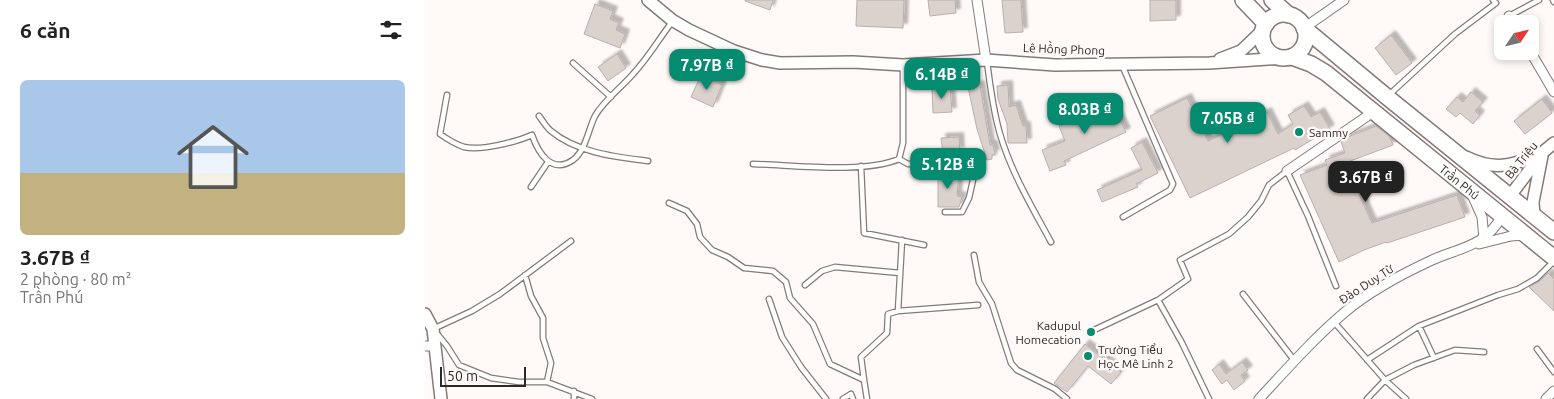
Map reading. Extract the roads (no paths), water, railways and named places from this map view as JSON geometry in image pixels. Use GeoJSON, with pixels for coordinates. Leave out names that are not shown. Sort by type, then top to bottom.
{"type":"FeatureCollection","features":[{"type":"Feature","properties":{"kind":"main road"},"geometry":{"type":"LineString","coordinates":[[1243,0],[1264,27],[1263,44],[1267,50],[1272,55],[1289,58],[1298,53],[1305,42],[1304,28],[1301,22],[1289,15],[1272,0]]}},
{"type":"Feature","properties":{"kind":"main road"},"geometry":{"type":"LineString","coordinates":[[1264,27],[1276,16],[1289,15]]}},
{"type":"Feature","properties":{"kind":"main road","name":"Trần Phú"},"geometry":{"type":"LineString","coordinates":[[1304,28],[1554,232]]}},
{"type":"Feature","properties":{"kind":"main road","name":"Trần Phú"},"geometry":{"type":"LineString","coordinates":[[1289,58],[1311,64],[1326,73],[1554,259]]}},
{"type":"Feature","properties":{"kind":"main road"},"geometry":{"type":"LineString","coordinates":[[1501,216],[1510,196]]}},
{"type":"Feature","properties":{"kind":"street","name":"Lê Hồng Phong"},"geometry":{"type":"LineString","coordinates":[[648,0],[689,30],[734,51],[762,60],[780,63],[853,62],[903,65],[986,60],[1055,65],[1209,63],[1289,58]]}},
{"type":"Feature","properties":{"kind":"street"},"geometry":{"type":"LineString","coordinates":[[977,0],[986,60]]}},
{"type":"Feature","properties":{"kind":"street"},"geometry":{"type":"LineString","coordinates":[[1304,28],[1344,0]]}},
{"type":"Feature","properties":{"kind":"street"},"geometry":{"type":"LineString","coordinates":[[1209,63],[1241,51],[1264,27]]}},
{"type":"Feature","properties":{"kind":"street"},"geometry":{"type":"LineString","coordinates":[[1535,60],[1554,92]]}},
{"type":"Feature","properties":{"kind":"street"},"geometry":{"type":"LineString","coordinates":[[1287,171],[1362,121],[1373,111]]}},
{"type":"Feature","properties":{"kind":"street","name":"Bà Triệu"},"geometry":{"type":"LineString","coordinates":[[1510,196],[1543,152],[1554,142]]}},
{"type":"Feature","properties":{"kind":"street"},"geometry":{"type":"LineString","coordinates":[[1453,151],[1486,165],[1497,166],[1511,165],[1543,152]]}},
{"type":"Feature","properties":{"kind":"street"},"geometry":{"type":"LineString","coordinates":[[1534,216],[1533,202],[1543,152]]}},
{"type":"Feature","properties":{"kind":"street"},"geometry":{"type":"LineString","coordinates":[[1464,185],[1478,206],[1482,217],[1483,238]]}},
{"type":"Feature","properties":{"kind":"street","name":"Đào Duy Từ"},"geometry":{"type":"LineString","coordinates":[[1259,399],[1346,311],[1386,284],[1436,258],[1472,246],[1496,225],[1501,216]]}},
{"type":"Feature","properties":{"kind":"street"},"geometry":{"type":"LineString","coordinates":[[1472,246],[1511,236],[1526,235]]}},
{"type":"Feature","properties":{"kind":"street"},"geometry":{"type":"LineString","coordinates":[[425,314],[433,329],[430,346],[441,399]]}},
{"type":"Feature","properties":{"kind":"street"},"geometry":{"type":"LineString","coordinates":[[1546,399],[1554,392]]}},
{"type":"Feature","properties":{"kind":"lane"},"geometry":{"type":"LineString","coordinates":[[1387,97],[1455,34],[1496,4],[1493,0]]}},
{"type":"Feature","properties":{"kind":"lane"},"geometry":{"type":"LineString","coordinates":[[1519,15],[1539,0]]}},
{"type":"Feature","properties":{"kind":"lane"},"geometry":{"type":"LineString","coordinates":[[447,95],[440,134],[449,141],[465,147],[493,146],[517,142],[532,135],[541,154],[549,162],[557,164],[572,160],[583,148],[596,115],[642,63],[673,20]]}},
{"type":"Feature","properties":{"kind":"lane"},"geometry":{"type":"LineString","coordinates":[[986,60],[995,114],[1004,147],[1023,192],[1051,242]]}},
{"type":"Feature","properties":{"kind":"lane"},"geometry":{"type":"LineString","coordinates":[[573,63],[611,96]]}},
{"type":"Feature","properties":{"kind":"lane"},"geometry":{"type":"LineString","coordinates":[[1122,64],[1173,184],[1170,190],[1123,217]]}},
{"type":"Feature","properties":{"kind":"lane"},"geometry":{"type":"LineString","coordinates":[[899,159],[903,143],[903,65]]}},
{"type":"Feature","properties":{"kind":"lane"},"geometry":{"type":"LineString","coordinates":[[539,116],[551,131],[567,142],[615,156],[648,161]]}},
{"type":"Feature","properties":{"kind":"lane"},"geometry":{"type":"LineString","coordinates":[[753,164],[853,168],[890,163],[899,159]]}},
{"type":"Feature","properties":{"kind":"lane"},"geometry":{"type":"LineString","coordinates":[[899,159],[908,164],[969,164],[975,171],[969,198],[962,212],[945,212]]}},
{"type":"Feature","properties":{"kind":"lane"},"geometry":{"type":"LineString","coordinates":[[531,187],[549,162]]}},
{"type":"Feature","properties":{"kind":"lane"},"geometry":{"type":"LineString","coordinates":[[861,166],[864,233],[925,245]]}},
{"type":"Feature","properties":{"kind":"lane"},"geometry":{"type":"LineString","coordinates":[[1092,331],[1158,300],[1188,279],[1180,260],[1229,234],[1249,217],[1261,201],[1269,185],[1287,171],[1308,216],[1336,286]]}},
{"type":"Feature","properties":{"kind":"lane"},"geometry":{"type":"LineString","coordinates":[[669,203],[687,211],[697,224],[700,237],[712,250],[728,257],[744,268],[773,271],[786,282],[790,298],[813,324],[830,364],[864,380]]}},
{"type":"Feature","properties":{"kind":"lane"},"geometry":{"type":"LineString","coordinates":[[899,311],[903,240]]}},
{"type":"Feature","properties":{"kind":"lane"},"geometry":{"type":"LineString","coordinates":[[571,241],[472,311],[433,329],[459,365],[491,378],[519,382],[547,382],[592,399]]}},
{"type":"Feature","properties":{"kind":"lane"},"geometry":{"type":"LineString","coordinates":[[973,255],[979,282],[993,304],[1011,363],[1017,370],[1055,389],[1067,399]]}},
{"type":"Feature","properties":{"kind":"lane"},"geometry":{"type":"LineString","coordinates":[[1367,360],[1419,326],[1518,289],[1537,278],[1554,259]]}},
{"type":"Feature","properties":{"kind":"lane"},"geometry":{"type":"LineString","coordinates":[[805,285],[822,271],[835,267],[901,273]]}},
{"type":"Feature","properties":{"kind":"lane"},"geometry":{"type":"LineString","coordinates":[[525,275],[531,296],[543,318],[543,338],[551,363],[547,382]]}},
{"type":"Feature","properties":{"kind":"lane"},"geometry":{"type":"LineString","coordinates":[[1243,294],[1294,362]]}},
{"type":"Feature","properties":{"kind":"lane"},"geometry":{"type":"LineString","coordinates":[[769,299],[782,336],[801,367],[826,399]]}},
{"type":"Feature","properties":{"kind":"lane"},"geometry":{"type":"LineString","coordinates":[[1158,300],[1182,343],[1209,399]]}},
{"type":"Feature","properties":{"kind":"lane"},"geometry":{"type":"LineString","coordinates":[[867,399],[861,357],[887,332],[889,314],[899,311],[979,305]]}},
{"type":"Feature","properties":{"kind":"lane"},"geometry":{"type":"LineString","coordinates":[[1334,322],[1385,380],[1406,399]]}},
{"type":"Feature","properties":{"kind":"lane"},"geometry":{"type":"LineString","coordinates":[[1419,326],[1434,358]]}},
{"type":"Feature","properties":{"kind":"lane"},"geometry":{"type":"LineString","coordinates":[[1537,349],[1554,372]]}},
{"type":"Feature","properties":{"kind":"lane"},"geometry":{"type":"LineString","coordinates":[[1367,399],[1385,380],[1413,365],[1455,350],[1484,352]]}},
{"type":"Feature","properties":{"kind":"lane"},"geometry":{"type":"LineString","coordinates":[[574,399],[575,391]]}},
{"type":"Feature","properties":{"kind":"lane"},"geometry":{"type":"LineString","coordinates":[[843,399],[851,394],[853,399]]}},
{"type":"Feature","properties":{"kind":"place","name":"Sammy"},"geometry":{"type":"Point","coordinates":[1299,132]}},
{"type":"Feature","properties":{"kind":"place","name":"Kadupul Homecation"},"geometry":{"type":"Point","coordinates":[1091,332]}},
{"type":"Feature","properties":{"kind":"place","name":"Trường Tiểu Học Mê Linh 2"},"geometry":{"type":"Point","coordinates":[1088,356]}}]}
